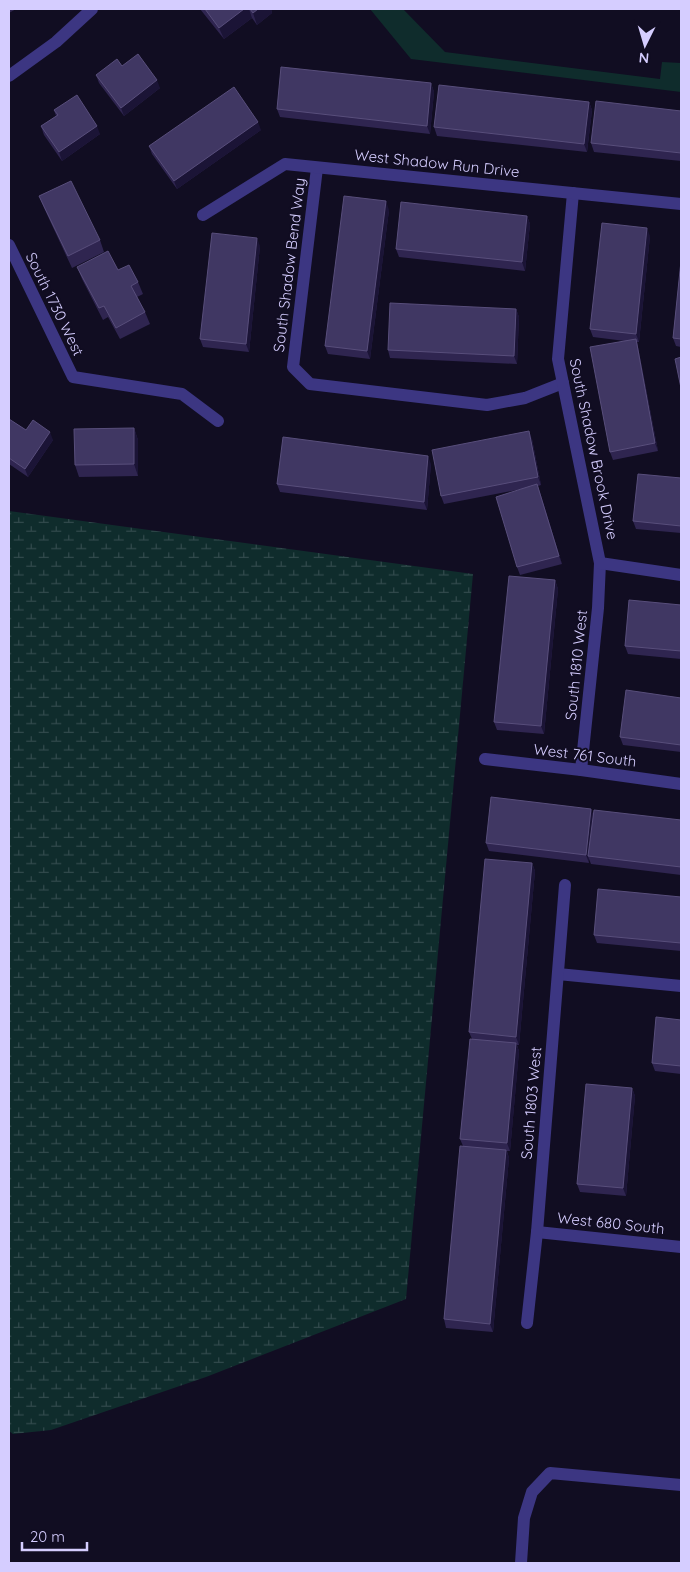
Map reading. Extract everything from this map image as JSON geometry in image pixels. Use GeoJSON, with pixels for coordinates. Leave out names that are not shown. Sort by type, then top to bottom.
{"type":"FeatureCollection","features":[{"type":"Feature","properties":{"kind":"street"},"geometry":{"type":"LineString","coordinates":[[9,76],[56,42],[92,9]]}},
{"type":"Feature","properties":{"kind":"street","name":"West Shadow Run Drive"},"geometry":{"type":"LineString","coordinates":[[203,215],[285,164],[681,204]]}},
{"type":"Feature","properties":{"kind":"street","name":"South Shadow Bend Way"},"geometry":{"type":"LineString","coordinates":[[317,168],[293,367],[310,384],[487,405],[525,398],[563,383]]}},
{"type":"Feature","properties":{"kind":"street","name":"South Shadow Brook Drive"},"geometry":{"type":"LineString","coordinates":[[573,193],[558,359],[600,562]]}},
{"type":"Feature","properties":{"kind":"street","name":"South 1730 West"},"geometry":{"type":"LineString","coordinates":[[9,245],[73,377],[182,394],[218,421]]}},
{"type":"Feature","properties":{"kind":"street"},"geometry":{"type":"LineString","coordinates":[[600,562],[681,575]]}},
{"type":"Feature","properties":{"kind":"street","name":"South 1810 West"},"geometry":{"type":"LineString","coordinates":[[581,770],[598,608],[600,562]]}},
{"type":"Feature","properties":{"kind":"street","name":"West 761 South"},"geometry":{"type":"LineString","coordinates":[[485,759],[681,784]]}},
{"type":"Feature","properties":{"kind":"street","name":"South 1803 West"},"geometry":{"type":"LineString","coordinates":[[527,1324],[537,1232],[565,885]]}},
{"type":"Feature","properties":{"kind":"street"},"geometry":{"type":"LineString","coordinates":[[558,974],[681,986]]}},
{"type":"Feature","properties":{"kind":"street","name":"West 680 South"},"geometry":{"type":"LineString","coordinates":[[537,1232],[681,1247]]}},
{"type":"Feature","properties":{"kind":"street"},"geometry":{"type":"LineString","coordinates":[[521,1563],[524,1518],[532,1492],[550,1473],[681,1485]]}},
{"type":"Feature","properties":{"kind":"green space"},"geometry":{"type":"Polygon","coordinates":[[[370,9],[403,9],[445,52],[660,79],[662,62],[681,63],[681,92],[411,59],[370,9]]]}},
{"type":"Feature","properties":{"kind":"green space"},"geometry":{"type":"Polygon","coordinates":[[[9,511],[473,574],[406,1299],[206,1377],[51,1430],[13,1434],[9,1431],[9,511]]]}},
{"type":"Feature","properties":{"kind":"building"},"geometry":{"type":"Polygon","coordinates":[[[205,9],[244,9],[219,28],[205,9]]]}},
{"type":"Feature","properties":{"kind":"building"},"geometry":{"type":"Polygon","coordinates":[[[250,9],[258,9],[253,13],[250,9]]]}},
{"type":"Feature","properties":{"kind":"building"},"geometry":{"type":"Polygon","coordinates":[[[138,54],[157,80],[121,108],[96,75],[117,59],[122,66],[138,54]]]}},
{"type":"Feature","properties":{"kind":"building"},"geometry":{"type":"Polygon","coordinates":[[[281,67],[431,83],[427,126],[277,109],[281,67]]]}},
{"type":"Feature","properties":{"kind":"building"},"geometry":{"type":"Polygon","coordinates":[[[439,85],[589,102],[584,144],[434,127],[439,85]]]}},
{"type":"Feature","properties":{"kind":"building"},"geometry":{"type":"Polygon","coordinates":[[[234,87],[258,122],[174,181],[149,146],[234,87]]]}},
{"type":"Feature","properties":{"kind":"building"},"geometry":{"type":"Polygon","coordinates":[[[77,95],[97,126],[59,152],[41,126],[58,115],[54,110],[77,95]]]}},
{"type":"Feature","properties":{"kind":"building"},"geometry":{"type":"Polygon","coordinates":[[[596,101],[681,111],[681,153],[591,143],[596,101]]]}},
{"type":"Feature","properties":{"kind":"building"},"geometry":{"type":"Polygon","coordinates":[[[71,181],[100,240],[68,256],[39,196],[71,181]]]}},
{"type":"Feature","properties":{"kind":"building"},"geometry":{"type":"Polygon","coordinates":[[[344,196],[386,201],[367,351],[325,346],[344,196]]]}},
{"type":"Feature","properties":{"kind":"building"},"geometry":{"type":"Polygon","coordinates":[[[401,202],[527,216],[522,262],[396,249],[401,202]]]}},
{"type":"Feature","properties":{"kind":"building"},"geometry":{"type":"Polygon","coordinates":[[[602,223],[647,228],[636,334],[590,329],[602,223]]]}},
{"type":"Feature","properties":{"kind":"building"},"geometry":{"type":"Polygon","coordinates":[[[212,233],[257,238],[246,344],[200,339],[212,233]]]}},
{"type":"Feature","properties":{"kind":"building"},"geometry":{"type":"Polygon","coordinates":[[[108,251],[118,270],[129,265],[138,282],[131,286],[145,312],[116,328],[104,306],[99,308],[77,267],[108,251]]]}},
{"type":"Feature","properties":{"kind":"building"},"geometry":{"type":"Polygon","coordinates":[[[681,261],[681,339],[673,338],[681,261]]]}},
{"type":"Feature","properties":{"kind":"building"},"geometry":{"type":"Polygon","coordinates":[[[390,303],[516,309],[514,356],[388,350],[390,303]]]}},
{"type":"Feature","properties":{"kind":"building"},"geometry":{"type":"Polygon","coordinates":[[[636,339],[655,443],[610,452],[590,347],[636,339]]]}},
{"type":"Feature","properties":{"kind":"building"},"geometry":{"type":"Polygon","coordinates":[[[681,357],[681,388],[675,359],[681,357]]]}},
{"type":"Feature","properties":{"kind":"building"},"geometry":{"type":"Polygon","coordinates":[[[9,419],[26,430],[33,420],[50,432],[25,469],[9,458],[9,419]]]}},
{"type":"Feature","properties":{"kind":"building"},"geometry":{"type":"Polygon","coordinates":[[[134,428],[134,464],[75,465],[74,429],[134,428]]]}},
{"type":"Feature","properties":{"kind":"building"},"geometry":{"type":"Polygon","coordinates":[[[529,431],[538,477],[441,496],[432,450],[529,431]]]}},
{"type":"Feature","properties":{"kind":"building"},"geometry":{"type":"Polygon","coordinates":[[[283,437],[428,456],[424,502],[277,484],[283,437]]]}},
{"type":"Feature","properties":{"kind":"building"},"geometry":{"type":"Polygon","coordinates":[[[638,474],[681,478],[681,526],[633,521],[638,474]]]}},
{"type":"Feature","properties":{"kind":"building"},"geometry":{"type":"Polygon","coordinates":[[[537,484],[559,556],[517,567],[496,497],[537,484]]]}},
{"type":"Feature","properties":{"kind":"building"},"geometry":{"type":"Polygon","coordinates":[[[509,576],[555,580],[541,726],[494,722],[509,576]]]}},
{"type":"Feature","properties":{"kind":"building"},"geometry":{"type":"Polygon","coordinates":[[[629,600],[681,605],[681,651],[625,646],[629,600]]]}},
{"type":"Feature","properties":{"kind":"building"},"geometry":{"type":"Polygon","coordinates":[[[626,690],[681,698],[681,745],[620,737],[626,690]]]}},
{"type":"Feature","properties":{"kind":"building"},"geometry":{"type":"Polygon","coordinates":[[[491,797],[591,809],[586,855],[486,843],[491,797]]]}},
{"type":"Feature","properties":{"kind":"building"},"geometry":{"type":"Polygon","coordinates":[[[594,810],[681,820],[681,867],[588,856],[594,810]]]}},
{"type":"Feature","properties":{"kind":"building"},"geometry":{"type":"Polygon","coordinates":[[[485,859],[532,863],[516,1037],[469,1032],[485,859]]]}},
{"type":"Feature","properties":{"kind":"building"},"geometry":{"type":"Polygon","coordinates":[[[598,889],[681,897],[681,943],[594,935],[598,889]]]}},
{"type":"Feature","properties":{"kind":"building"},"geometry":{"type":"Polygon","coordinates":[[[656,1017],[681,1020],[681,1066],[652,1063],[656,1017]]]}},
{"type":"Feature","properties":{"kind":"building"},"geometry":{"type":"Polygon","coordinates":[[[470,1039],[516,1043],[507,1143],[460,1139],[470,1039]]]}},
{"type":"Feature","properties":{"kind":"building"},"geometry":{"type":"Polygon","coordinates":[[[586,1084],[632,1088],[623,1188],[577,1184],[586,1084]]]}},
{"type":"Feature","properties":{"kind":"building"},"geometry":{"type":"Polygon","coordinates":[[[460,1146],[506,1150],[490,1324],[444,1319],[460,1146]]]}}]}
